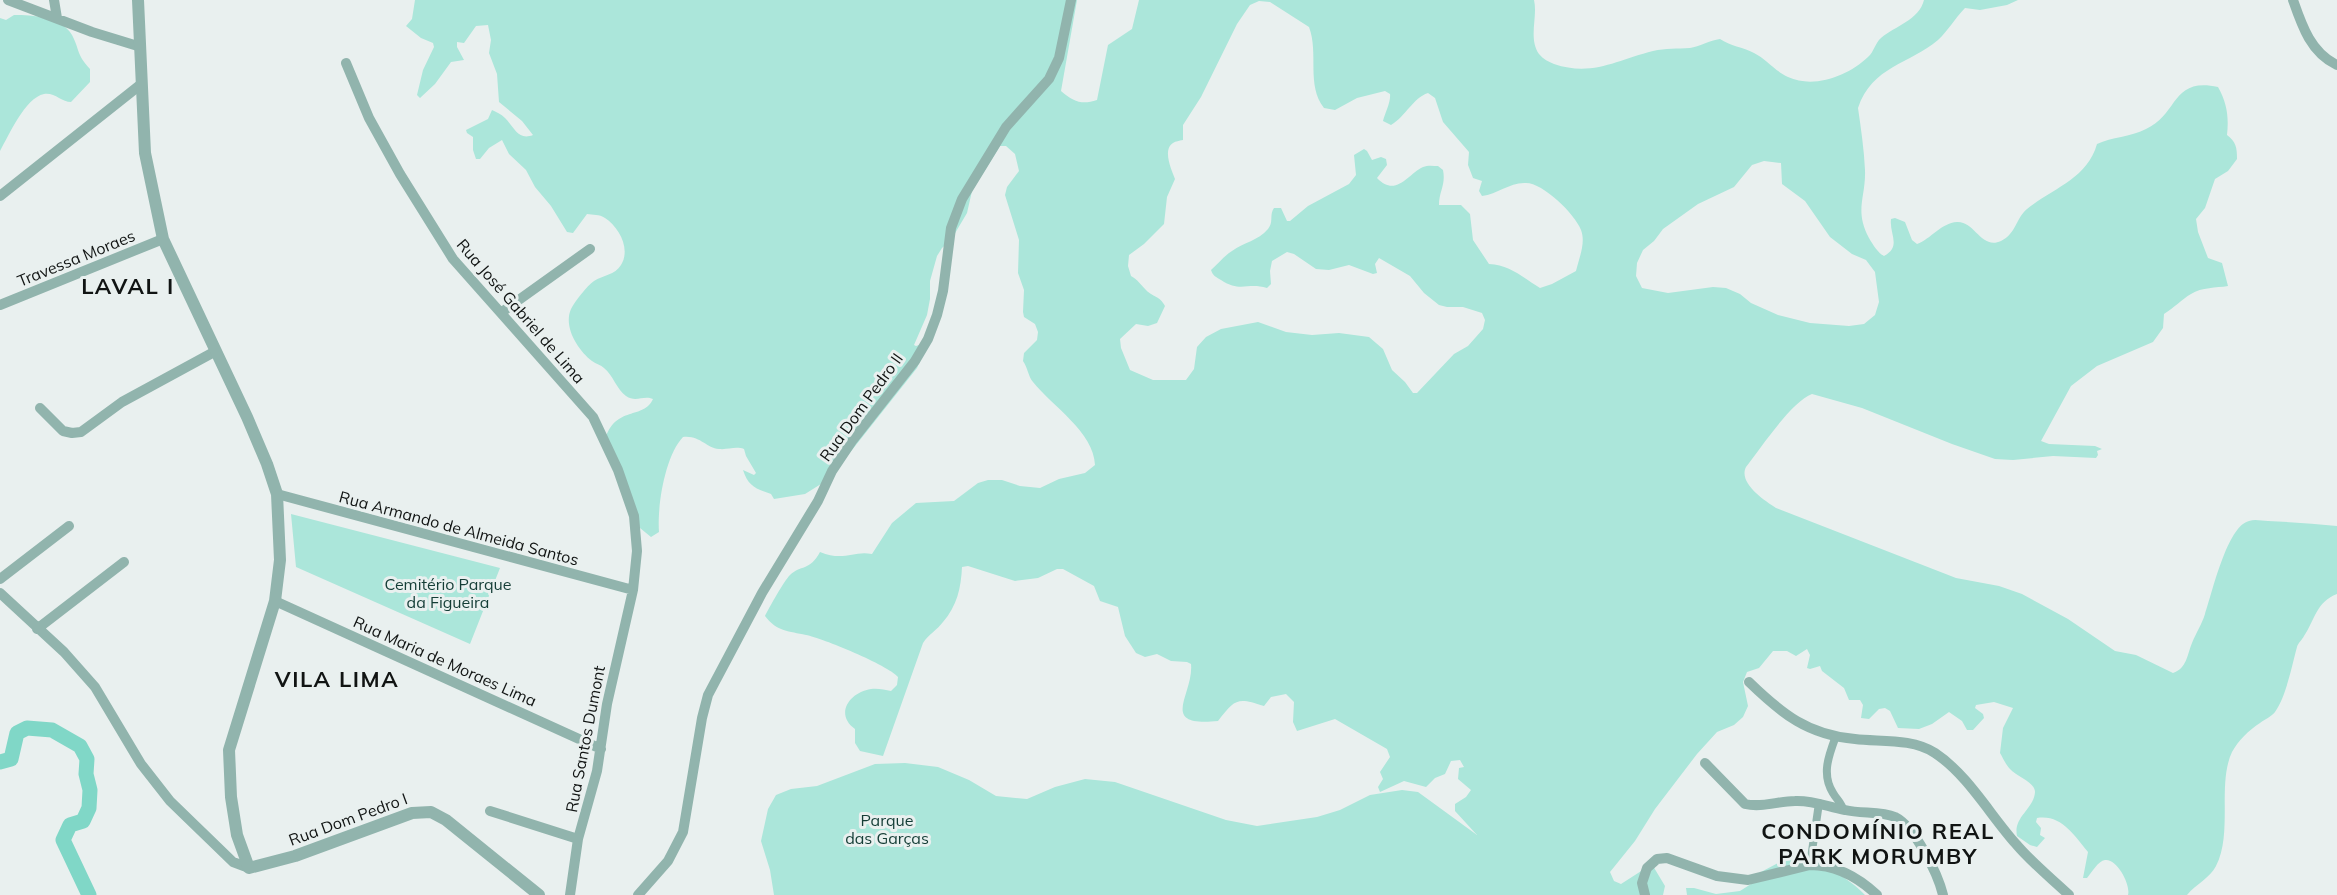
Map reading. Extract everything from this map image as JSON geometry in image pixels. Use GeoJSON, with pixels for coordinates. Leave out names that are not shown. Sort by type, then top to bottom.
{"type":"FeatureCollection","features":[{"type":"Feature","properties":{"kind":"street"},"geometry":{"type":"LineString","coordinates":[[8,0],[141,47]]}},
{"type":"Feature","properties":{"kind":"street"},"geometry":{"type":"LineString","coordinates":[[54,0],[57,18]]}},
{"type":"Feature","properties":{"kind":"street"},"geometry":{"type":"LineString","coordinates":[[138,0],[141,47],[140,85],[145,153],[162,239],[247,417],[277,494],[280,561],[276,601],[239,714],[230,750],[231,797],[237,835],[249,868]]}},
{"type":"Feature","properties":{"kind":"street","name":"Rua Dom Pedro II"},"geometry":{"type":"LineString","coordinates":[[638,895],[668,861],[683,832],[708,695],[762,593],[818,501],[832,471],[852,441],[915,361],[928,339],[943,291],[951,228],[962,199],[1006,127],[1049,80],[1059,58],[1071,0]]}},
{"type":"Feature","properties":{"kind":"street"},"geometry":{"type":"LineString","coordinates":[[2293,0],[2311,43],[2326,60],[2337,65]]}},
{"type":"Feature","properties":{"kind":"street","name":"Rua José Gabriel de Lima"},"geometry":{"type":"LineString","coordinates":[[345,63],[369,118],[400,174],[453,259],[593,417],[613,459],[634,516],[637,551],[633,590]]}},
{"type":"Feature","properties":{"kind":"street"},"geometry":{"type":"LineString","coordinates":[[0,196],[140,85]]}},
{"type":"Feature","properties":{"kind":"street","name":"Travessa Moraes"},"geometry":{"type":"LineString","coordinates":[[0,304],[162,239]]}},
{"type":"Feature","properties":{"kind":"street"},"geometry":{"type":"LineString","coordinates":[[502,312],[590,249]]}},
{"type":"Feature","properties":{"kind":"street"},"geometry":{"type":"LineString","coordinates":[[40,408],[63,430],[72,433],[81,432],[122,402],[214,352]]}},
{"type":"Feature","properties":{"kind":"street","name":"Rua Armando de Almeida Santos"},"geometry":{"type":"LineString","coordinates":[[277,494],[633,590]]}},
{"type":"Feature","properties":{"kind":"street"},"geometry":{"type":"LineString","coordinates":[[0,579],[69,526]]}},
{"type":"Feature","properties":{"kind":"street"},"geometry":{"type":"LineString","coordinates":[[37,629],[124,562]]}},
{"type":"Feature","properties":{"kind":"street","name":"Rua Santos Dumont"},"geometry":{"type":"LineString","coordinates":[[570,895],[578,839],[601,749],[613,675],[633,590]]}},
{"type":"Feature","properties":{"kind":"street"},"geometry":{"type":"LineString","coordinates":[[0,593],[70,658],[95,687],[141,764],[170,801],[233,862],[249,868]]}},
{"type":"Feature","properties":{"kind":"street","name":"Rua Maria de Moraes Lima"},"geometry":{"type":"LineString","coordinates":[[276,601],[601,749]]}},
{"type":"Feature","properties":{"kind":"street"},"geometry":{"type":"LineString","coordinates":[[1749,682],[1789,718],[1821,734],[1853,739],[1890,740],[1933,751],[1965,781],[2016,844],[2069,895]]}},
{"type":"Feature","properties":{"kind":"street"},"geometry":{"type":"LineString","coordinates":[[1836,736],[1826,769],[1832,791],[1842,804],[1843,810]]}},
{"type":"Feature","properties":{"kind":"street"},"geometry":{"type":"LineString","coordinates":[[1705,763],[1745,804],[1761,805],[1794,801],[1819,803],[1843,810],[1894,817],[1907,825],[1934,873],[1942,895]]}},
{"type":"Feature","properties":{"kind":"street"},"geometry":{"type":"LineString","coordinates":[[1810,865],[1819,803]]}},
{"type":"Feature","properties":{"kind":"street"},"geometry":{"type":"LineString","coordinates":[[490,810],[578,839]]}},
{"type":"Feature","properties":{"kind":"street","name":"Rua Dom Pedro I"},"geometry":{"type":"LineString","coordinates":[[249,868],[295,856],[383,822],[422,811],[431,812],[446,820],[539,895]]}},
{"type":"Feature","properties":{"kind":"street"},"geometry":{"type":"LineString","coordinates":[[1645,895],[1642,884],[1647,868],[1657,859],[1667,858],[1717,876],[1748,880],[1810,865],[1820,865],[1848,874],[1864,883],[1877,895]]}},
{"type":"Feature","properties":{"kind":"green space","name":"Parque das Garças"},"geometry":{"type":"Polygon","coordinates":[[[415,0],[1077,0],[1061,91],[1074,100],[1087,102],[1097,100],[1108,45],[1132,29],[1139,0],[1534,0],[1536,48],[1542,57],[1554,64],[1568,68],[1593,68],[1653,51],[1690,48],[1720,39],[1763,58],[1788,77],[1809,82],[1830,79],[1860,64],[1870,55],[1881,38],[1917,13],[1924,0],[2018,0],[2007,5],[1980,10],[1965,8],[1938,40],[1882,74],[1864,94],[1858,108],[1865,170],[1861,212],[1869,238],[1876,248],[1884,256],[1892,248],[1894,239],[1891,219],[1895,218],[1905,222],[1912,240],[1917,244],[1946,225],[1957,222],[1969,226],[1988,242],[2001,241],[2010,234],[2027,209],[2068,182],[2086,166],[2097,144],[2146,129],[2165,115],[2183,92],[2203,85],[2218,87],[2227,110],[2227,135],[2237,151],[2237,159],[2228,171],[2215,179],[2205,208],[2196,219],[2198,232],[2208,258],[2222,263],[2228,286],[2204,289],[2188,296],[2164,314],[2163,328],[2153,342],[2097,366],[2071,386],[2041,441],[2049,444],[2095,446],[2102,449],[2097,451],[2096,458],[2053,456],[2013,460],[1995,459],[1862,408],[1812,394],[1804,398],[1786,415],[1746,467],[1744,473],[1749,485],[1776,508],[1956,578],[1999,586],[2022,594],[2068,619],[2115,651],[2136,655],[2173,673],[2178,671],[2186,661],[2204,618],[2227,547],[2241,526],[2249,521],[2337,526],[2337,594],[2330,597],[2320,607],[2298,644],[2279,706],[2272,715],[2248,732],[2232,752],[2226,779],[2224,839],[2221,853],[2216,866],[2207,878],[2187,895],[2128,895],[2122,873],[2114,863],[2105,860],[2095,867],[2087,878],[2083,878],[2088,852],[2066,827],[2053,819],[2037,818],[2036,822],[2041,828],[2040,835],[2045,838],[2037,847],[2017,836],[2018,824],[2034,798],[2035,792],[2029,782],[2010,769],[2000,753],[2003,728],[2013,708],[1994,702],[1976,705],[1975,708],[1983,714],[1984,718],[1973,730],[1967,730],[1962,721],[1949,712],[1932,724],[1919,729],[1898,728],[1890,711],[1885,708],[1879,709],[1869,719],[1861,718],[1863,705],[1860,700],[1849,700],[1844,688],[1822,671],[1820,666],[1807,668],[1810,655],[1807,649],[1796,656],[1787,651],[1773,651],[1759,668],[1747,672],[1743,682],[1748,706],[1743,717],[1734,725],[1717,732],[1697,754],[1610,872],[1614,881],[1621,884],[1649,866],[1653,866],[1665,886],[1663,895],[774,895],[770,870],[761,841],[768,809],[776,795],[791,789],[817,786],[875,764],[905,763],[938,767],[969,780],[996,796],[1027,799],[1055,787],[1085,779],[1115,782],[1226,820],[1257,826],[1317,817],[1340,810],[1370,795],[1402,790],[1418,792],[1477,835],[1455,811],[1455,804],[1466,797],[1471,790],[1458,779],[1459,768],[1464,767],[1460,760],[1451,761],[1445,774],[1435,778],[1426,787],[1404,781],[1380,792],[1378,787],[1383,779],[1380,772],[1390,757],[1387,749],[1335,719],[1297,731],[1293,722],[1294,702],[1286,694],[1271,697],[1264,706],[1248,701],[1237,702],[1218,721],[1199,722],[1188,719],[1183,714],[1183,706],[1191,676],[1191,664],[1171,661],[1157,654],[1145,657],[1136,653],[1125,636],[1118,607],[1100,601],[1094,586],[1063,569],[1057,569],[1038,578],[1015,581],[968,566],[962,567],[955,603],[948,616],[923,643],[883,756],[860,751],[855,743],[855,729],[846,717],[847,704],[863,691],[876,689],[891,691],[897,685],[898,677],[882,666],[840,646],[774,625],[765,616],[787,578],[809,565],[820,552],[836,556],[872,554],[892,523],[916,503],[954,501],[978,483],[988,480],[1002,480],[1020,486],[1040,488],[1059,479],[1085,473],[1095,465],[1088,441],[1071,420],[1033,382],[1023,361],[1024,353],[1037,340],[1038,332],[1035,324],[1024,317],[1024,290],[1018,273],[1019,240],[1005,195],[1007,187],[1019,171],[1015,154],[1006,146],[1000,146],[972,191],[967,213],[951,240],[937,256],[930,281],[927,315],[914,345],[922,344],[923,355],[917,368],[829,479],[805,494],[774,499],[771,494],[757,488],[747,480],[743,470],[754,475],[756,473],[744,449],[714,448],[694,438],[683,437],[671,456],[667,469],[659,509],[659,532],[651,537],[640,528],[605,440],[615,422],[643,409],[653,399],[633,399],[623,393],[607,371],[582,351],[573,338],[569,323],[571,309],[585,290],[594,281],[612,273],[621,265],[625,252],[622,239],[610,222],[596,215],[587,214],[573,233],[567,232],[551,206],[535,187],[526,170],[509,154],[502,140],[489,148],[480,159],[476,159],[473,137],[466,130],[488,119],[492,110],[503,117],[520,135],[533,135],[522,121],[499,102],[497,74],[489,53],[491,40],[488,25],[476,26],[464,43],[457,42],[457,47],[464,60],[451,62],[435,84],[420,98],[417,95],[423,70],[434,47],[433,43],[421,38],[406,26],[412,19],[415,0]],[[1259,1],[1250,5],[1237,24],[1201,97],[1183,125],[1183,140],[1174,142],[1168,150],[1175,179],[1167,197],[1164,224],[1129,255],[1128,266],[1131,276],[1149,293],[1161,300],[1165,306],[1157,323],[1148,326],[1136,324],[1120,339],[1121,348],[1130,370],[1153,380],[1186,380],[1194,369],[1197,347],[1206,337],[1221,329],[1258,322],[1286,332],[1312,335],[1339,333],[1369,337],[1383,349],[1392,370],[1413,393],[1417,393],[1454,354],[1468,346],[1483,329],[1485,320],[1482,313],[1463,307],[1439,305],[1424,293],[1410,276],[1379,258],[1375,264],[1377,273],[1373,274],[1349,265],[1329,270],[1316,269],[1294,254],[1287,252],[1272,261],[1271,284],[1267,288],[1234,286],[1216,277],[1211,270],[1229,253],[1264,233],[1270,226],[1274,208],[1281,208],[1287,221],[1290,221],[1308,206],[1349,184],[1356,175],[1354,155],[1364,149],[1372,160],[1381,157],[1386,159],[1387,165],[1377,178],[1390,186],[1402,183],[1423,167],[1438,166],[1443,170],[1444,175],[1439,205],[1461,205],[1470,214],[1473,240],[1489,264],[1510,269],[1540,288],[1576,271],[1582,245],[1581,230],[1578,223],[1558,200],[1533,184],[1515,184],[1482,196],[1479,191],[1482,181],[1473,178],[1468,165],[1469,152],[1443,122],[1435,98],[1428,93],[1418,99],[1391,125],[1383,121],[1390,97],[1390,94],[1385,91],[1357,98],[1335,110],[1324,108],[1315,89],[1313,47],[1309,27],[1270,2],[1259,1]],[[1764,161],[1752,165],[1734,187],[1698,204],[1663,229],[1643,250],[1637,263],[1636,276],[1642,288],[1668,293],[1713,287],[1726,288],[1778,315],[1810,323],[1849,326],[1864,324],[1875,315],[1879,302],[1875,272],[1866,260],[1852,254],[1830,237],[1805,201],[1782,184],[1781,163],[1764,161]]]}},
{"type":"Feature","properties":{"kind":"green space"},"geometry":{"type":"Polygon","coordinates":[[[14,15],[46,18],[67,29],[72,35],[80,56],[90,69],[90,82],[71,102],[44,94],[30,102],[18,118],[0,151],[0,18],[6,20],[14,15]]]}},
{"type":"Feature","properties":{"kind":"green space","name":"Cemitério Parque da Figueira"},"geometry":{"type":"Polygon","coordinates":[[[291,514],[500,568],[470,644],[296,567],[291,514]]]}},
{"type":"Feature","properties":{"kind":"green space"},"geometry":{"type":"Polygon","coordinates":[[[1789,850],[1838,874],[1865,895],[1687,895],[1686,888],[1716,894],[1740,891],[1751,884],[1761,872],[1778,863],[1789,850]]]}},
{"type":"Feature","properties":{"kind":"waterway"},"geometry":{"type":"LineString","coordinates":[[0,762],[11,759],[17,733],[27,728],[52,730],[80,746],[87,759],[89,808],[83,821],[70,825],[63,840],[89,895]]}},
{"type":"Feature","properties":{"kind":"district","name":"LAVAL I"},"geometry":{"type":"Point","coordinates":[128,286]}},
{"type":"Feature","properties":{"kind":"district","name":"VILA LIMA"},"geometry":{"type":"Point","coordinates":[337,679]}},
{"type":"Feature","properties":{"kind":"district","name":"CONDOMÍNIO REAL PARK MORUMBY"},"geometry":{"type":"Point","coordinates":[1878,844]}}]}
